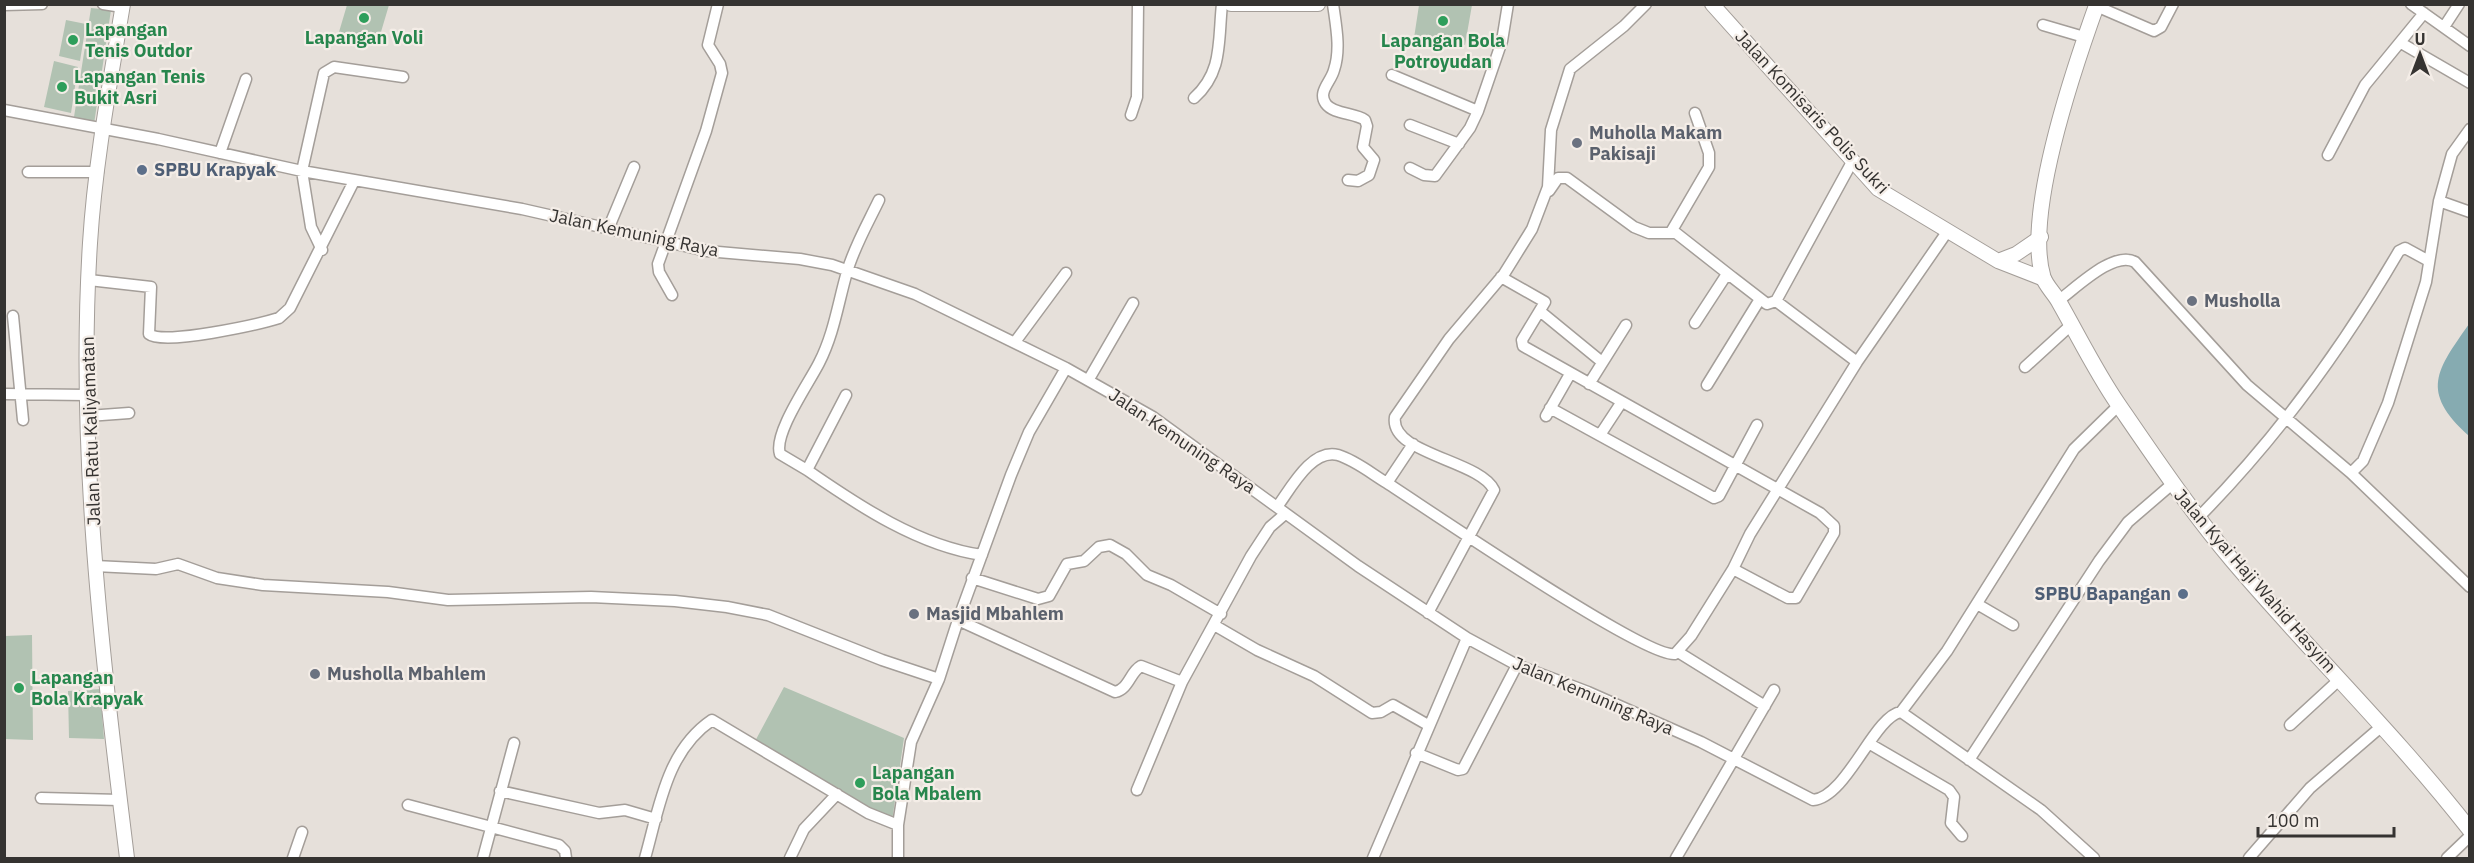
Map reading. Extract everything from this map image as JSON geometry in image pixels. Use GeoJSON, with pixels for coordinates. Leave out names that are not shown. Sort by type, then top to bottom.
{"type":"FeatureCollection","features":[{"type":"Feature","properties":{"kind":"highway","name":"Jalan Kyai Haji Wahid Hasyim"},"geometry":{"type":"LineString","coordinates":[[2097,5],[2084,37],[2052,147],[2042,204],[2041,237],[2044,279],[2100,379],[2171,485],[2233,561],[2382,726],[2469,830]]}},
{"type":"Feature","properties":{"kind":"main road"},"geometry":{"type":"LineString","coordinates":[[1231,4],[1318,4]]}},
{"type":"Feature","properties":{"kind":"main road","name":"Jalan Komisaris Polis Sukri"},"geometry":{"type":"LineString","coordinates":[[1712,4],[1878,189],[1998,261],[2044,279]]}},
{"type":"Feature","properties":{"kind":"main road","name":"Jalan Ratu Kaliyamatan"},"geometry":{"type":"LineString","coordinates":[[123,6],[103,128],[90,242],[87,395],[98,620],[127,858]]}},
{"type":"Feature","properties":{"kind":"main road"},"geometry":{"type":"LineString","coordinates":[[1998,261],[2016,254],[2041,237]]}},
{"type":"Feature","properties":{"kind":"street"},"geometry":{"type":"LineString","coordinates":[[4,5],[42,4]]}},
{"type":"Feature","properties":{"kind":"street"},"geometry":{"type":"LineString","coordinates":[[103,4],[123,6]]}},
{"type":"Feature","properties":{"kind":"street"},"geometry":{"type":"LineString","coordinates":[[672,295],[658,269],[706,131],[722,73],[708,45],[718,4]]}},
{"type":"Feature","properties":{"kind":"street"},"geometry":{"type":"LineString","coordinates":[[1131,115],[1137,97],[1138,4]]}},
{"type":"Feature","properties":{"kind":"street"},"geometry":{"type":"LineString","coordinates":[[1194,98],[1209,83],[1215,71],[1221,4]]}},
{"type":"Feature","properties":{"kind":"street"},"geometry":{"type":"LineString","coordinates":[[1333,4],[1338,56],[1334,73],[1322,92],[1323,97],[1329,107],[1365,120],[1367,126],[1363,147],[1374,160],[1369,175],[1358,181],[1348,180]]}},
{"type":"Feature","properties":{"kind":"street"},"geometry":{"type":"LineString","coordinates":[[1410,168],[1424,175],[1435,176],[1459,144],[1478,111],[1502,41],[1508,4]]}},
{"type":"Feature","properties":{"kind":"street"},"geometry":{"type":"LineString","coordinates":[[1546,197],[1550,175],[1551,130],[1570,69],[1624,26],[1646,4]]}},
{"type":"Feature","properties":{"kind":"street"},"geometry":{"type":"LineString","coordinates":[[2097,5],[2154,31],[2161,27],[2173,4]]}},
{"type":"Feature","properties":{"kind":"street"},"geometry":{"type":"LineString","coordinates":[[2411,4],[2469,46]]}},
{"type":"Feature","properties":{"kind":"street"},"geometry":{"type":"LineString","coordinates":[[2444,27],[2459,4]]}},
{"type":"Feature","properties":{"kind":"street"},"geometry":{"type":"LineString","coordinates":[[2328,155],[2365,85],[2424,13]]}},
{"type":"Feature","properties":{"kind":"street"},"geometry":{"type":"LineString","coordinates":[[2043,25],[2084,37]]}},
{"type":"Feature","properties":{"kind":"street"},"geometry":{"type":"LineString","coordinates":[[2401,43],[2469,83]]}},
{"type":"Feature","properties":{"kind":"street"},"geometry":{"type":"LineString","coordinates":[[322,249],[311,227],[302,171],[324,73],[328,68],[403,77]]}},
{"type":"Feature","properties":{"kind":"street"},"geometry":{"type":"LineString","coordinates":[[1392,75],[1478,111]]}},
{"type":"Feature","properties":{"kind":"street"},"geometry":{"type":"LineString","coordinates":[[220,153],[246,79]]}},
{"type":"Feature","properties":{"kind":"street","name":"Jalan Kemuning Raya"},"geometry":{"type":"LineString","coordinates":[[4,110],[103,128],[302,171],[435,193],[716,252],[800,259],[847,270],[946,307],[1089,379],[1153,417],[1281,510],[1467,638],[1517,665],[1588,692],[1735,759],[1797,794],[1814,800],[1829,792],[1870,744],[1888,718],[1901,712],[1941,660],[2074,449],[2119,405]]}},
{"type":"Feature","properties":{"kind":"street"},"geometry":{"type":"LineString","coordinates":[[1671,232],[1709,166],[1709,153],[1695,112]]}},
{"type":"Feature","properties":{"kind":"street"},"geometry":{"type":"LineString","coordinates":[[1410,125],[1459,144]]}},
{"type":"Feature","properties":{"kind":"street"},"geometry":{"type":"LineString","coordinates":[[2351,473],[2363,461],[2388,403],[2413,330],[2429,261],[2439,201],[2452,154],[2469,129]]}},
{"type":"Feature","properties":{"kind":"street"},"geometry":{"type":"LineString","coordinates":[[1428,613],[1468,535],[1494,495],[1491,482],[1413,444],[1398,432],[1395,417],[1449,339],[1501,277],[1532,230],[1546,197],[1558,178],[1567,178],[1634,227],[1649,233],[1671,232],[1702,252],[1760,299],[1770,304],[1776,301],[1852,162]]}},
{"type":"Feature","properties":{"kind":"street"},"geometry":{"type":"LineString","coordinates":[[609,228],[634,167]]}},
{"type":"Feature","properties":{"kind":"street"},"geometry":{"type":"LineString","coordinates":[[28,172],[98,172]]}},
{"type":"Feature","properties":{"kind":"street"},"geometry":{"type":"LineString","coordinates":[[89,280],[148,285],[152,290],[150,336],[159,339],[194,335],[282,316],[290,308],[322,249],[354,181]]}},
{"type":"Feature","properties":{"kind":"street"},"geometry":{"type":"LineString","coordinates":[[879,200],[847,270],[837,321],[821,361],[785,426],[779,444],[780,454],[897,525],[952,551],[982,555]]}},
{"type":"Feature","properties":{"kind":"street"},"geometry":{"type":"LineString","coordinates":[[2439,201],[2469,212]]}},
{"type":"Feature","properties":{"kind":"street"},"geometry":{"type":"LineString","coordinates":[[1137,790],[1182,682],[1269,527],[1310,464],[1325,455],[1343,457],[1387,483],[1563,598],[1669,654],[1678,652],[1691,636],[1733,569],[1776,490],[1857,362],[1947,232]]}},
{"type":"Feature","properties":{"kind":"street"},"geometry":{"type":"LineString","coordinates":[[2198,518],[2288,419],[2367,304],[2399,250],[2405,248],[2429,261]]}},
{"type":"Feature","properties":{"kind":"street"},"geometry":{"type":"LineString","coordinates":[[2058,301],[2109,262],[2119,259],[2130,260],[2152,280],[2247,385],[2351,473],[2469,587]]}},
{"type":"Feature","properties":{"kind":"street"},"geometry":{"type":"LineString","coordinates":[[1015,342],[1066,273]]}},
{"type":"Feature","properties":{"kind":"street"},"geometry":{"type":"LineString","coordinates":[[1501,277],[1542,299],[1545,303],[1522,340],[1523,346],[1734,467],[1820,513],[1834,526],[1834,533],[1796,598],[1788,598],[1733,569]]}},
{"type":"Feature","properties":{"kind":"street"},"geometry":{"type":"LineString","coordinates":[[1695,323],[1722,278],[1732,277]]}},
{"type":"Feature","properties":{"kind":"street"},"geometry":{"type":"LineString","coordinates":[[1707,385],[1760,299]]}},
{"type":"Feature","properties":{"kind":"street"},"geometry":{"type":"LineString","coordinates":[[1776,301],[1857,362]]}},
{"type":"Feature","properties":{"kind":"street"},"geometry":{"type":"LineString","coordinates":[[1089,379],[1132,303]]}},
{"type":"Feature","properties":{"kind":"street"},"geometry":{"type":"LineString","coordinates":[[1540,312],[1602,362]]}},
{"type":"Feature","properties":{"kind":"street"},"geometry":{"type":"LineString","coordinates":[[13,316],[23,420]]}},
{"type":"Feature","properties":{"kind":"street"},"geometry":{"type":"LineString","coordinates":[[1589,384],[1626,325]]}},
{"type":"Feature","properties":{"kind":"street"},"geometry":{"type":"LineString","coordinates":[[2025,367],[2071,325]]}},
{"type":"Feature","properties":{"kind":"street"},"geometry":{"type":"LineString","coordinates":[[898,858],[898,825],[909,749],[915,731],[939,679],[972,579],[1029,432],[1066,368]]}},
{"type":"Feature","properties":{"kind":"street"},"geometry":{"type":"LineString","coordinates":[[1570,374],[1548,412],[1600,435],[1714,498],[1719,495],[1757,425]]}},
{"type":"Feature","properties":{"kind":"street"},"geometry":{"type":"LineString","coordinates":[[4,394],[87,395]]}},
{"type":"Feature","properties":{"kind":"street"},"geometry":{"type":"LineString","coordinates":[[807,471],[846,395]]}},
{"type":"Feature","properties":{"kind":"street"},"geometry":{"type":"LineString","coordinates":[[1600,435],[1621,403]]}},
{"type":"Feature","properties":{"kind":"street"},"geometry":{"type":"LineString","coordinates":[[88,416],[129,413]]}},
{"type":"Feature","properties":{"kind":"street"},"geometry":{"type":"LineString","coordinates":[[1387,483],[1413,444]]}},
{"type":"Feature","properties":{"kind":"street"},"geometry":{"type":"LineString","coordinates":[[1969,760],[2099,561],[2128,522],[2171,485]]}},
{"type":"Feature","properties":{"kind":"street"},"geometry":{"type":"LineString","coordinates":[[972,579],[1038,599],[1049,596],[1067,564],[1084,561],[1099,546],[1110,545],[1126,554],[1147,574],[1221,614]]}},
{"type":"Feature","properties":{"kind":"street"},"geometry":{"type":"LineString","coordinates":[[95,566],[156,569],[178,564],[217,578],[263,585],[388,592],[448,600],[591,597],[675,601],[736,608],[768,615],[882,660],[939,679]]}},
{"type":"Feature","properties":{"kind":"street"},"geometry":{"type":"LineString","coordinates":[[1977,604],[2013,625]]}},
{"type":"Feature","properties":{"kind":"street"},"geometry":{"type":"LineString","coordinates":[[958,620],[1115,692],[1123,689],[1136,669],[1141,666],[1182,682]]}},
{"type":"Feature","properties":{"kind":"street"},"geometry":{"type":"LineString","coordinates":[[1214,625],[1326,683],[1372,713],[1377,714],[1393,705],[1428,725]]}},
{"type":"Feature","properties":{"kind":"street"},"geometry":{"type":"LineString","coordinates":[[1373,858],[1467,638]]}},
{"type":"Feature","properties":{"kind":"street"},"geometry":{"type":"LineString","coordinates":[[1678,652],[1765,706]]}},
{"type":"Feature","properties":{"kind":"street"},"geometry":{"type":"LineString","coordinates":[[1416,753],[1458,770],[1463,769],[1517,665]]}},
{"type":"Feature","properties":{"kind":"street"},"geometry":{"type":"LineString","coordinates":[[2290,725],[2340,679]]}},
{"type":"Feature","properties":{"kind":"street"},"geometry":{"type":"LineString","coordinates":[[1676,858],[1774,690]]}},
{"type":"Feature","properties":{"kind":"street"},"geometry":{"type":"LineString","coordinates":[[1901,712],[2041,810],[2094,858]]}},
{"type":"Feature","properties":{"kind":"street"},"geometry":{"type":"LineString","coordinates":[[645,858],[678,756],[712,720],[868,813],[898,825]]}},
{"type":"Feature","properties":{"kind":"street"},"geometry":{"type":"LineString","coordinates":[[2250,858],[2310,788],[2382,726]]}},
{"type":"Feature","properties":{"kind":"street"},"geometry":{"type":"LineString","coordinates":[[483,858],[493,828],[500,791],[514,743]]}},
{"type":"Feature","properties":{"kind":"street"},"geometry":{"type":"LineString","coordinates":[[1870,744],[1949,790],[1954,797],[1951,823],[1962,836]]}},
{"type":"Feature","properties":{"kind":"street"},"geometry":{"type":"LineString","coordinates":[[500,791],[599,813],[625,810],[656,819]]}},
{"type":"Feature","properties":{"kind":"street"},"geometry":{"type":"LineString","coordinates":[[790,858],[804,829],[837,795]]}},
{"type":"Feature","properties":{"kind":"street"},"geometry":{"type":"LineString","coordinates":[[40,798],[120,800]]}},
{"type":"Feature","properties":{"kind":"street"},"geometry":{"type":"LineString","coordinates":[[408,805],[559,845],[566,851],[566,858]]}},
{"type":"Feature","properties":{"kind":"street"},"geometry":{"type":"LineString","coordinates":[[293,858],[302,832]]}},
{"type":"Feature","properties":{"kind":"street"},"geometry":{"type":"LineString","coordinates":[[2447,858],[2469,836]]}},
{"type":"Feature","properties":{"kind":"green space","name":"Lapangan Voli"},"geometry":{"type":"Polygon","coordinates":[[[347,5],[389,5],[378,42],[339,32],[347,5]]]}},
{"type":"Feature","properties":{"kind":"green space","name":"Lapangan Bola Potroyudan"},"geometry":{"type":"Polygon","coordinates":[[[1419,5],[1472,5],[1465,45],[1414,38],[1419,5]]]}},
{"type":"Feature","properties":{"kind":"green space"},"geometry":{"type":"Polygon","coordinates":[[[91,8],[111,10],[94,124],[74,117],[91,8]]]}},
{"type":"Feature","properties":{"kind":"green space","name":"Lapangan Tenis Outdor"},"geometry":{"type":"Polygon","coordinates":[[[66,20],[86,24],[80,61],[59,56],[66,20]]]}},
{"type":"Feature","properties":{"kind":"green space","name":"Lapangan Tenis Bukit Asri"},"geometry":{"type":"Polygon","coordinates":[[[54,61],[78,67],[71,113],[44,107],[54,61]]]}},
{"type":"Feature","properties":{"kind":"green space","name":"Lapangan Bola Krapyak"},"geometry":{"type":"Polygon","coordinates":[[[32,635],[33,740],[5,739],[5,636],[32,635]]]}},
{"type":"Feature","properties":{"kind":"green space","name":"Lapangan Bola Mbalem"},"geometry":{"type":"Polygon","coordinates":[[[784,687],[904,738],[892,821],[753,745],[784,687]]]}},
{"type":"Feature","properties":{"kind":"green space"},"geometry":{"type":"Polygon","coordinates":[[[100,689],[104,739],[69,738],[68,691],[100,689]]]}},
{"type":"Feature","properties":{"kind":"water"},"geometry":{"type":"Polygon","coordinates":[[[2469,324],[2469,436],[2443,406],[2438,380],[2448,355],[2469,324]]]}},
{"type":"Feature","properties":{"kind":"place","name":"Lapangan Voli"},"geometry":{"type":"Point","coordinates":[364,18]}},
{"type":"Feature","properties":{"kind":"place","name":"Lapangan Bola Potroyudan"},"geometry":{"type":"Point","coordinates":[1443,21]}},
{"type":"Feature","properties":{"kind":"place","name":"Lapangan Tenis Outdor"},"geometry":{"type":"Point","coordinates":[73,40]}},
{"type":"Feature","properties":{"kind":"place","name":"Lapangan Tenis Bukit Asri"},"geometry":{"type":"Point","coordinates":[62,87]}},
{"type":"Feature","properties":{"kind":"place","name":"Muholla Makam Pakisaji"},"geometry":{"type":"Point","coordinates":[1577,143]}},
{"type":"Feature","properties":{"kind":"place","name":"SPBU Krapyak"},"geometry":{"type":"Point","coordinates":[142,170]}},
{"type":"Feature","properties":{"kind":"place","name":"Musholla"},"geometry":{"type":"Point","coordinates":[2192,301]}},
{"type":"Feature","properties":{"kind":"place","name":"SPBU Bapangan"},"geometry":{"type":"Point","coordinates":[2183,594]}},
{"type":"Feature","properties":{"kind":"place","name":"Masjid Mbahlem"},"geometry":{"type":"Point","coordinates":[914,614]}},
{"type":"Feature","properties":{"kind":"place","name":"Musholla Mbahlem"},"geometry":{"type":"Point","coordinates":[315,674]}},
{"type":"Feature","properties":{"kind":"place","name":"Lapangan Bola Krapyak"},"geometry":{"type":"Point","coordinates":[19,688]}},
{"type":"Feature","properties":{"kind":"place","name":"Lapangan Bola Mbalem"},"geometry":{"type":"Point","coordinates":[860,783]}}]}
